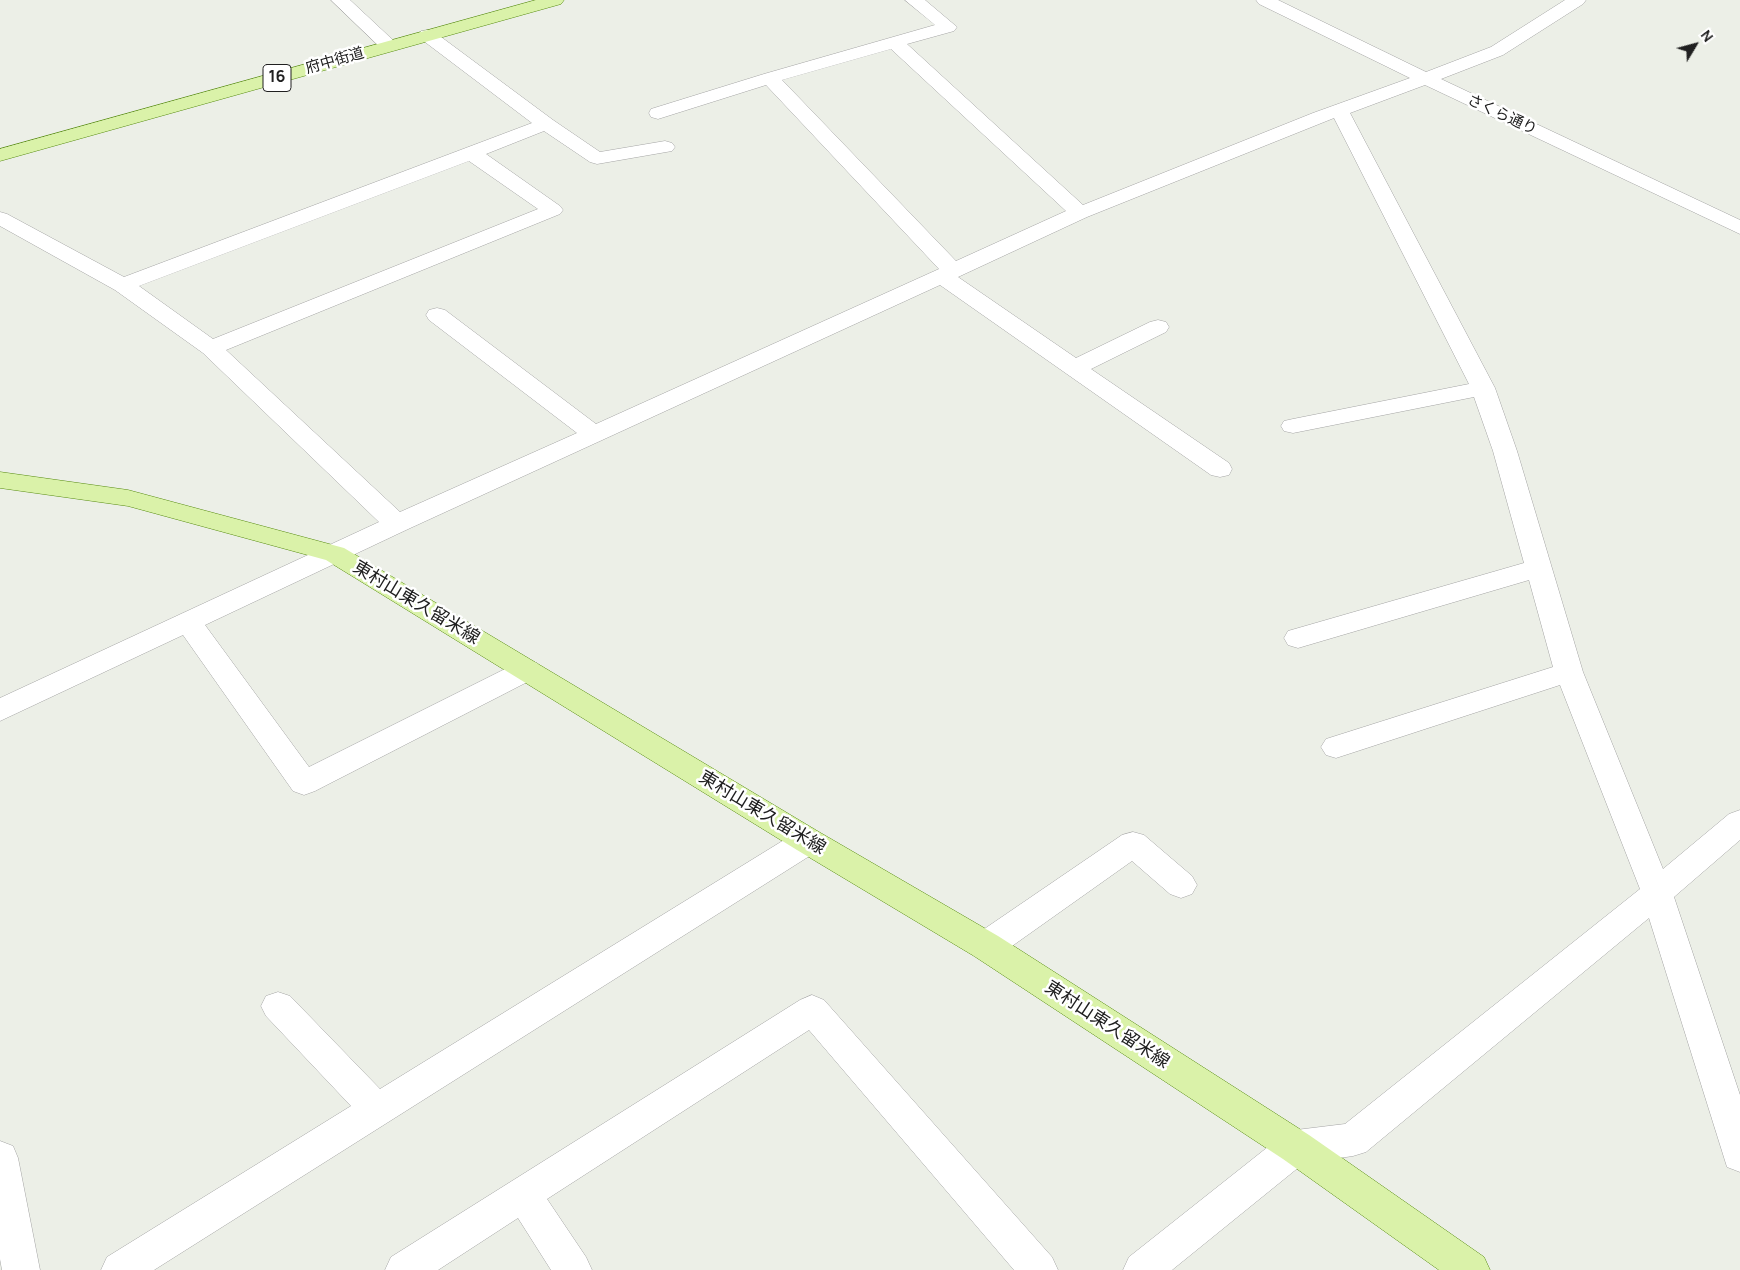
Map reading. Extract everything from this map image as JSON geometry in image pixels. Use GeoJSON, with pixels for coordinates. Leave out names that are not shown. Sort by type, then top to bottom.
{"type":"FeatureCollection","features":[{"type":"Feature","properties":{"kind":"main road","name":"府中街道"},"geometry":{"type":"LineString","coordinates":[[0,155],[555,0]]}},
{"type":"Feature","properties":{"kind":"main road","name":"東村山東久留米線"},"geometry":{"type":"LineString","coordinates":[[0,480],[128,498],[335,554],[808,841],[986,946],[1296,1148],[1471,1270]]}},
{"type":"Feature","properties":{"kind":"street"},"geometry":{"type":"LineString","coordinates":[[340,0],[388,46]]}},
{"type":"Feature","properties":{"kind":"street"},"geometry":{"type":"LineString","coordinates":[[658,113],[770,78],[948,27],[914,0]]}},
{"type":"Feature","properties":{"kind":"street","name":"さくら通り"},"geometry":{"type":"LineString","coordinates":[[1265,0],[1740,228]]}},
{"type":"Feature","properties":{"kind":"street"},"geometry":{"type":"LineString","coordinates":[[0,710],[397,524],[1080,213],[1339,110],[1497,50],[1576,0]]}},
{"type":"Feature","properties":{"kind":"street"},"geometry":{"type":"LineString","coordinates":[[427,35],[546,124],[597,158],[665,147]]}},
{"type":"Feature","properties":{"kind":"street"},"geometry":{"type":"LineString","coordinates":[[895,43],[1080,213]]}},
{"type":"Feature","properties":{"kind":"street"},"geometry":{"type":"LineString","coordinates":[[770,78],[947,273],[1075,368],[1220,469]]}},
{"type":"Feature","properties":{"kind":"street"},"geometry":{"type":"LineString","coordinates":[[1339,110],[1483,388],[1505,451],[1569,672],[1656,893],[1730,1118],[1740,1155]]}},
{"type":"Feature","properties":{"kind":"street"},"geometry":{"type":"LineString","coordinates":[[124,285],[546,124]]}},
{"type":"Feature","properties":{"kind":"street"},"geometry":{"type":"LineString","coordinates":[[211,348],[553,210],[471,153]]}},
{"type":"Feature","properties":{"kind":"street"},"geometry":{"type":"LineString","coordinates":[[0,218],[124,285],[211,348],[397,524]]}},
{"type":"Feature","properties":{"kind":"street"},"geometry":{"type":"LineString","coordinates":[[437,315],[594,434]]}},
{"type":"Feature","properties":{"kind":"street"},"geometry":{"type":"LineString","coordinates":[[1075,368],[1158,327]]}},
{"type":"Feature","properties":{"kind":"street"},"geometry":{"type":"LineString","coordinates":[[1293,426],[1483,388]]}},
{"type":"Feature","properties":{"kind":"street"},"geometry":{"type":"LineString","coordinates":[[1298,638],[1538,568]]}},
{"type":"Feature","properties":{"kind":"street"},"geometry":{"type":"LineString","coordinates":[[189,623],[304,783],[527,670]]}},
{"type":"Feature","properties":{"kind":"street"},"geometry":{"type":"LineString","coordinates":[[1336,747],[1569,672]]}},
{"type":"Feature","properties":{"kind":"street"},"geometry":{"type":"LineString","coordinates":[[1142,1270],[1296,1148],[1353,1140],[1656,893],[1740,822]]}},
{"type":"Feature","properties":{"kind":"street"},"geometry":{"type":"LineString","coordinates":[[120,1270],[808,841]]}},
{"type":"Feature","properties":{"kind":"street"},"geometry":{"type":"LineString","coordinates":[[986,946],[1133,844],[1181,885]]}},
{"type":"Feature","properties":{"kind":"street"},"geometry":{"type":"LineString","coordinates":[[278,1006],[377,1109]]}},
{"type":"Feature","properties":{"kind":"street"},"geometry":{"type":"LineString","coordinates":[[404,1270],[812,1010],[1039,1270]]}},
{"type":"Feature","properties":{"kind":"street"},"geometry":{"type":"LineString","coordinates":[[0,1158],[21,1270]]}},
{"type":"Feature","properties":{"kind":"street"},"geometry":{"type":"LineString","coordinates":[[523,1194],[573,1270]]}}]}
